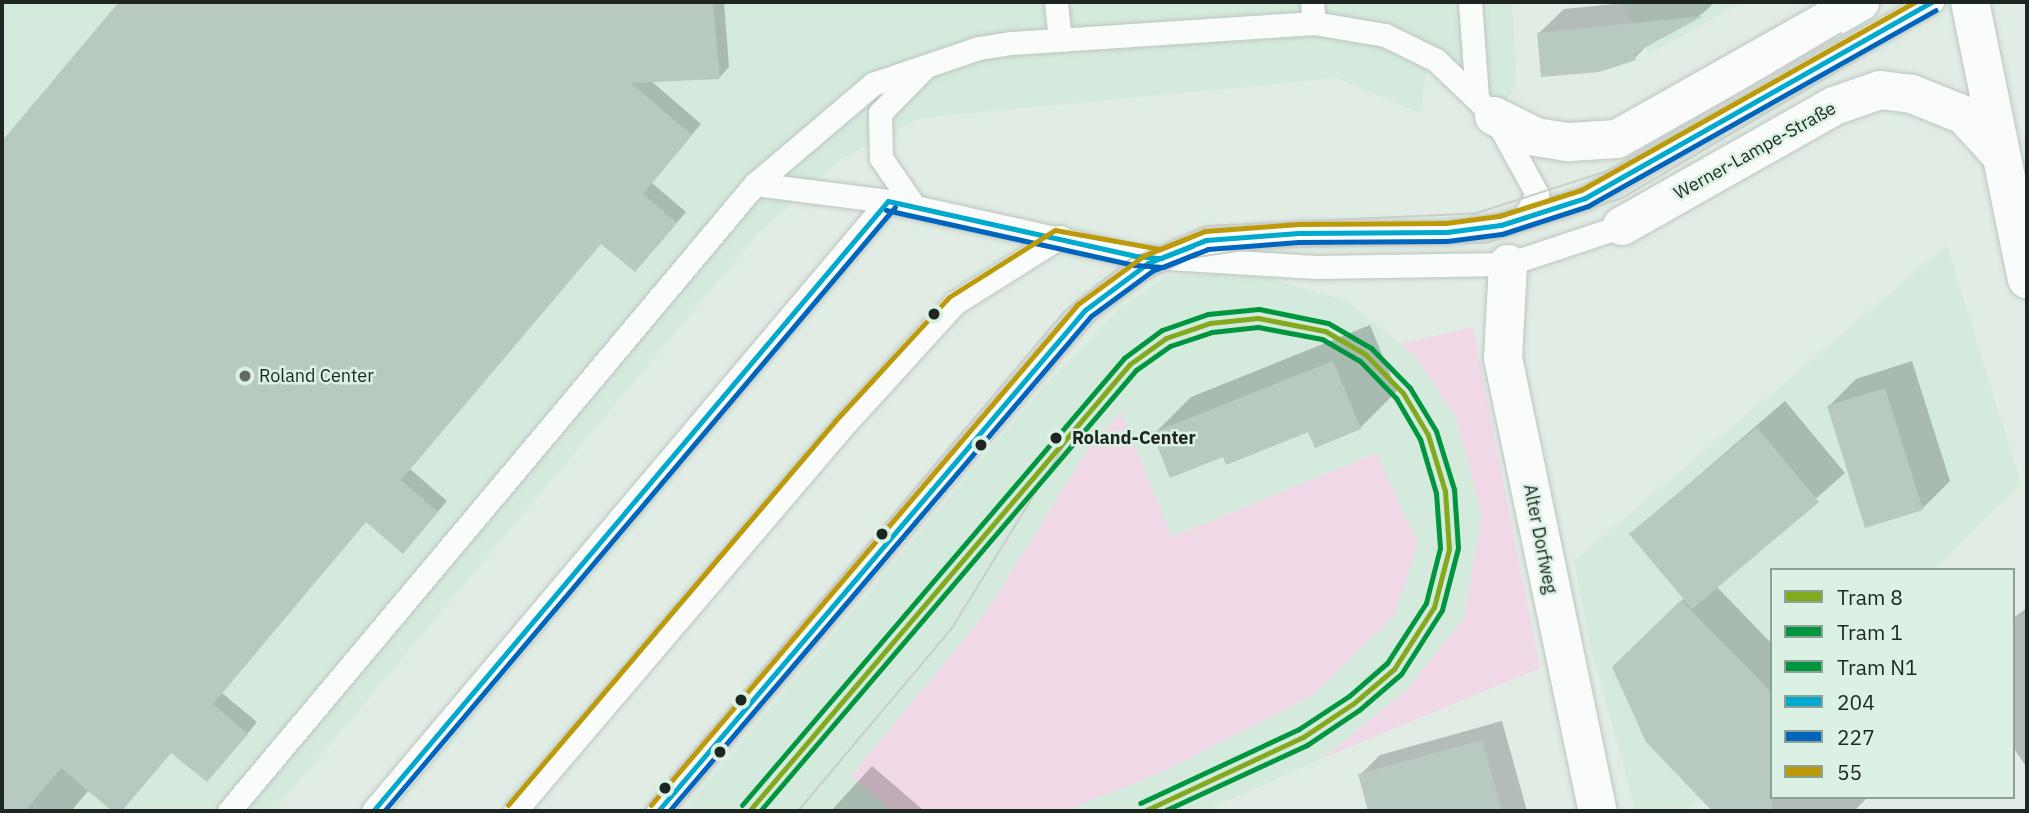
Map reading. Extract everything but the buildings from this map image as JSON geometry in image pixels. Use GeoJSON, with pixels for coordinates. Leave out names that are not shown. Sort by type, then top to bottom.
{"type":"FeatureCollection","features":[{"type":"Feature","properties":{"kind":"street"},"geometry":{"type":"LineString","coordinates":[[1485,107],[1536,137],[1569,142],[1617,139],[1860,2]]}},
{"type":"Feature","properties":{"kind":"street"},"geometry":{"type":"LineString","coordinates":[[1970,2],[1998,152],[2027,279]]}},
{"type":"Feature","properties":{"kind":"street","name":"Werner-Lampe-Straße"},"geometry":{"type":"LineString","coordinates":[[1622,226],[1834,106],[1880,90],[1912,94],[1964,115],[1998,152]]}},
{"type":"Feature","properties":{"kind":"street","name":"Alter Dorfweg"},"geometry":{"type":"LineString","coordinates":[[1508,264],[1503,358],[1598,811]]}},
{"type":"Feature","properties":{"kind":"lane"},"geometry":{"type":"LineString","coordinates":[[1056,2],[1060,38]]}},
{"type":"Feature","properties":{"kind":"lane"},"geometry":{"type":"LineString","coordinates":[[1470,2],[1485,107]]}},
{"type":"Feature","properties":{"kind":"lane"},"geometry":{"type":"LineString","coordinates":[[658,811],[1086,310],[1161,258],[1206,240],[1299,233],[1447,232],[1524,217],[1585,198],[1932,2]]}},
{"type":"Feature","properties":{"kind":"lane"},"geometry":{"type":"LineString","coordinates":[[229,811],[755,184],[873,84],[979,48],[1313,12],[1385,34],[1436,60],[1485,107],[1537,194],[1524,217]]}},
{"type":"Feature","properties":{"kind":"lane"},"geometry":{"type":"LineString","coordinates":[[914,206],[881,158],[880,113],[928,65]]}},
{"type":"Feature","properties":{"kind":"lane"},"geometry":{"type":"LineString","coordinates":[[755,184],[888,201],[1161,258],[1316,267],[1508,264],[1622,226]]}},
{"type":"Feature","properties":{"kind":"lane"},"geometry":{"type":"LineString","coordinates":[[373,811],[888,201]]}},
{"type":"Feature","properties":{"kind":"lane"},"geometry":{"type":"LineString","coordinates":[[515,811],[842,427],[955,303],[1060,237]]}},
{"type":"Feature","properties":{"kind":"shaded area","name":"Roland Center"},"geometry":{"type":"Polygon","coordinates":[[[2,2],[1512,2],[1517,85],[1498,112],[1430,53],[1420,113],[1337,78],[921,118],[841,159],[758,234],[274,811],[2,811],[2,2]]]}},
{"type":"Feature","properties":{"kind":"shaded area"},"geometry":{"type":"Polygon","coordinates":[[[1621,2],[1743,2],[1649,54],[1621,2]]]}},
{"type":"Feature","properties":{"kind":"shaded area"},"geometry":{"type":"Polygon","coordinates":[[[1947,245],[2021,484],[1935,568],[1770,568],[1770,730],[1687,811],[1636,811],[1591,649],[1574,561],[1947,245]]]}},
{"type":"Feature","properties":{"kind":"shaded area"},"geometry":{"type":"Polygon","coordinates":[[[1248,272],[1347,301],[1415,356],[1456,417],[1482,515],[1464,618],[1404,693],[1323,758],[1205,811],[1065,811],[1162,772],[1313,695],[1377,453],[1172,537],[1121,413],[1085,454],[985,614],[852,776],[892,811],[683,811],[1041,390],[1118,310],[1164,277],[1248,272]]]}},
{"type":"Feature","properties":{"kind":"shaded area"},"geometry":{"type":"Polygon","coordinates":[[[1473,327],[1540,668],[1323,758],[1404,693],[1464,618],[1482,515],[1456,417],[1415,356],[1400,344],[1473,327]]]}},
{"type":"Feature","properties":{"kind":"shaded area"},"geometry":{"type":"Polygon","coordinates":[[[1121,412],[1172,537],[1377,453],[1418,544],[1394,616],[1313,695],[1162,772],[1065,811],[892,811],[851,776],[985,614],[1085,454],[1121,412]]]}},
{"type":"Feature","properties":{"kind":"tram line"},"geometry":{"type":"LineString","coordinates":[[643,811],[1065,311],[1129,260],[1205,226],[1477,213],[1607,171],[1841,33]]}},
{"type":"Feature","properties":{"kind":"tram line"},"geometry":{"type":"LineString","coordinates":[[675,811],[1017,405],[1102,312],[1141,283],[1191,258],[1257,248],[1486,243],[1622,198],[1858,59]]}},
{"type":"Feature","properties":{"kind":"tram line","name":"N1"},"geometry":{"type":"LineString","coordinates":[[742,805],[1124,358],[1162,330],[1208,314],[1259,309],[1328,323],[1371,348],[1410,388],[1436,431],[1454,489],[1458,548],[1442,610],[1401,674],[1359,710],[1307,745],[1164,811]]}},
{"type":"Feature","properties":{"kind":"tram line","name":"8"},"geometry":{"type":"LineString","coordinates":[[749,811],[1130,364],[1166,338],[1210,323],[1258,318],[1325,331],[1365,354],[1403,393],[1428,435],[1445,491],[1449,549],[1434,607],[1394,669],[1354,703],[1303,737],[1144,811]]}},
{"type":"Feature","properties":{"kind":"tram line","name":"1"},"geometry":{"type":"LineString","coordinates":[[760,811],[1136,370],[1170,346],[1212,332],[1258,327],[1322,339],[1360,361],[1396,398],[1420,439],[1436,493],[1440,548],[1426,603],[1387,663],[1349,696],[1299,729],[1140,803]]}},
{"type":"Feature","properties":{"kind":"tram line"},"geometry":{"type":"LineString","coordinates":[[798,811],[952,628],[1078,423]]}},
{"type":"Feature","properties":{"kind":"transit line","name":"55"},"geometry":{"type":"LineString","coordinates":[[508,805],[835,421],[949,297],[1055,230],[1160,249],[1205,231],[1299,224],[1446,223],[1499,216],[1581,190],[1915,2]]}},
{"type":"Feature","properties":{"kind":"transit line","name":"204"},"geometry":{"type":"LineString","coordinates":[[658,811],[1085,310],[1148,263],[1206,240],[1299,233],[1447,232],[1501,225],[1585,198],[1932,2]]}},
{"type":"Feature","properties":{"kind":"transit line","name":"227"},"geometry":{"type":"LineString","coordinates":[[669,811],[1091,316],[1152,271],[1208,249],[1299,242],[1447,241],[1502,234],[1588,206],[1936,10]]}},
{"type":"Feature","properties":{"kind":"transit line","name":"204"},"geometry":{"type":"LineString","coordinates":[[888,201],[1136,256],[1161,258],[1192,246]]}},
{"type":"Feature","properties":{"kind":"transit line","name":"204"},"geometry":{"type":"LineString","coordinates":[[373,811],[888,201]]}},
{"type":"Feature","properties":{"kind":"transit line","name":"227"},"geometry":{"type":"LineString","coordinates":[[384,811],[895,207]]}},
{"type":"Feature","properties":{"kind":"transit line","name":"227"},"geometry":{"type":"LineString","coordinates":[[886,210],[1135,265],[1163,267],[1195,254]]}},
{"type":"Feature","properties":{"kind":"transit line","name":"55"},"geometry":{"type":"LineString","coordinates":[[651,805],[1078,304],[1143,256],[1188,238]]}},
{"type":"Feature","properties":{"kind":"place","name":"Roland Center"},"geometry":{"type":"Point","coordinates":[245,376]}},
{"type":"Feature","properties":{"kind":"place","name":"Roland-Center"},"geometry":{"type":"Point","coordinates":[1056,438]}}]}
